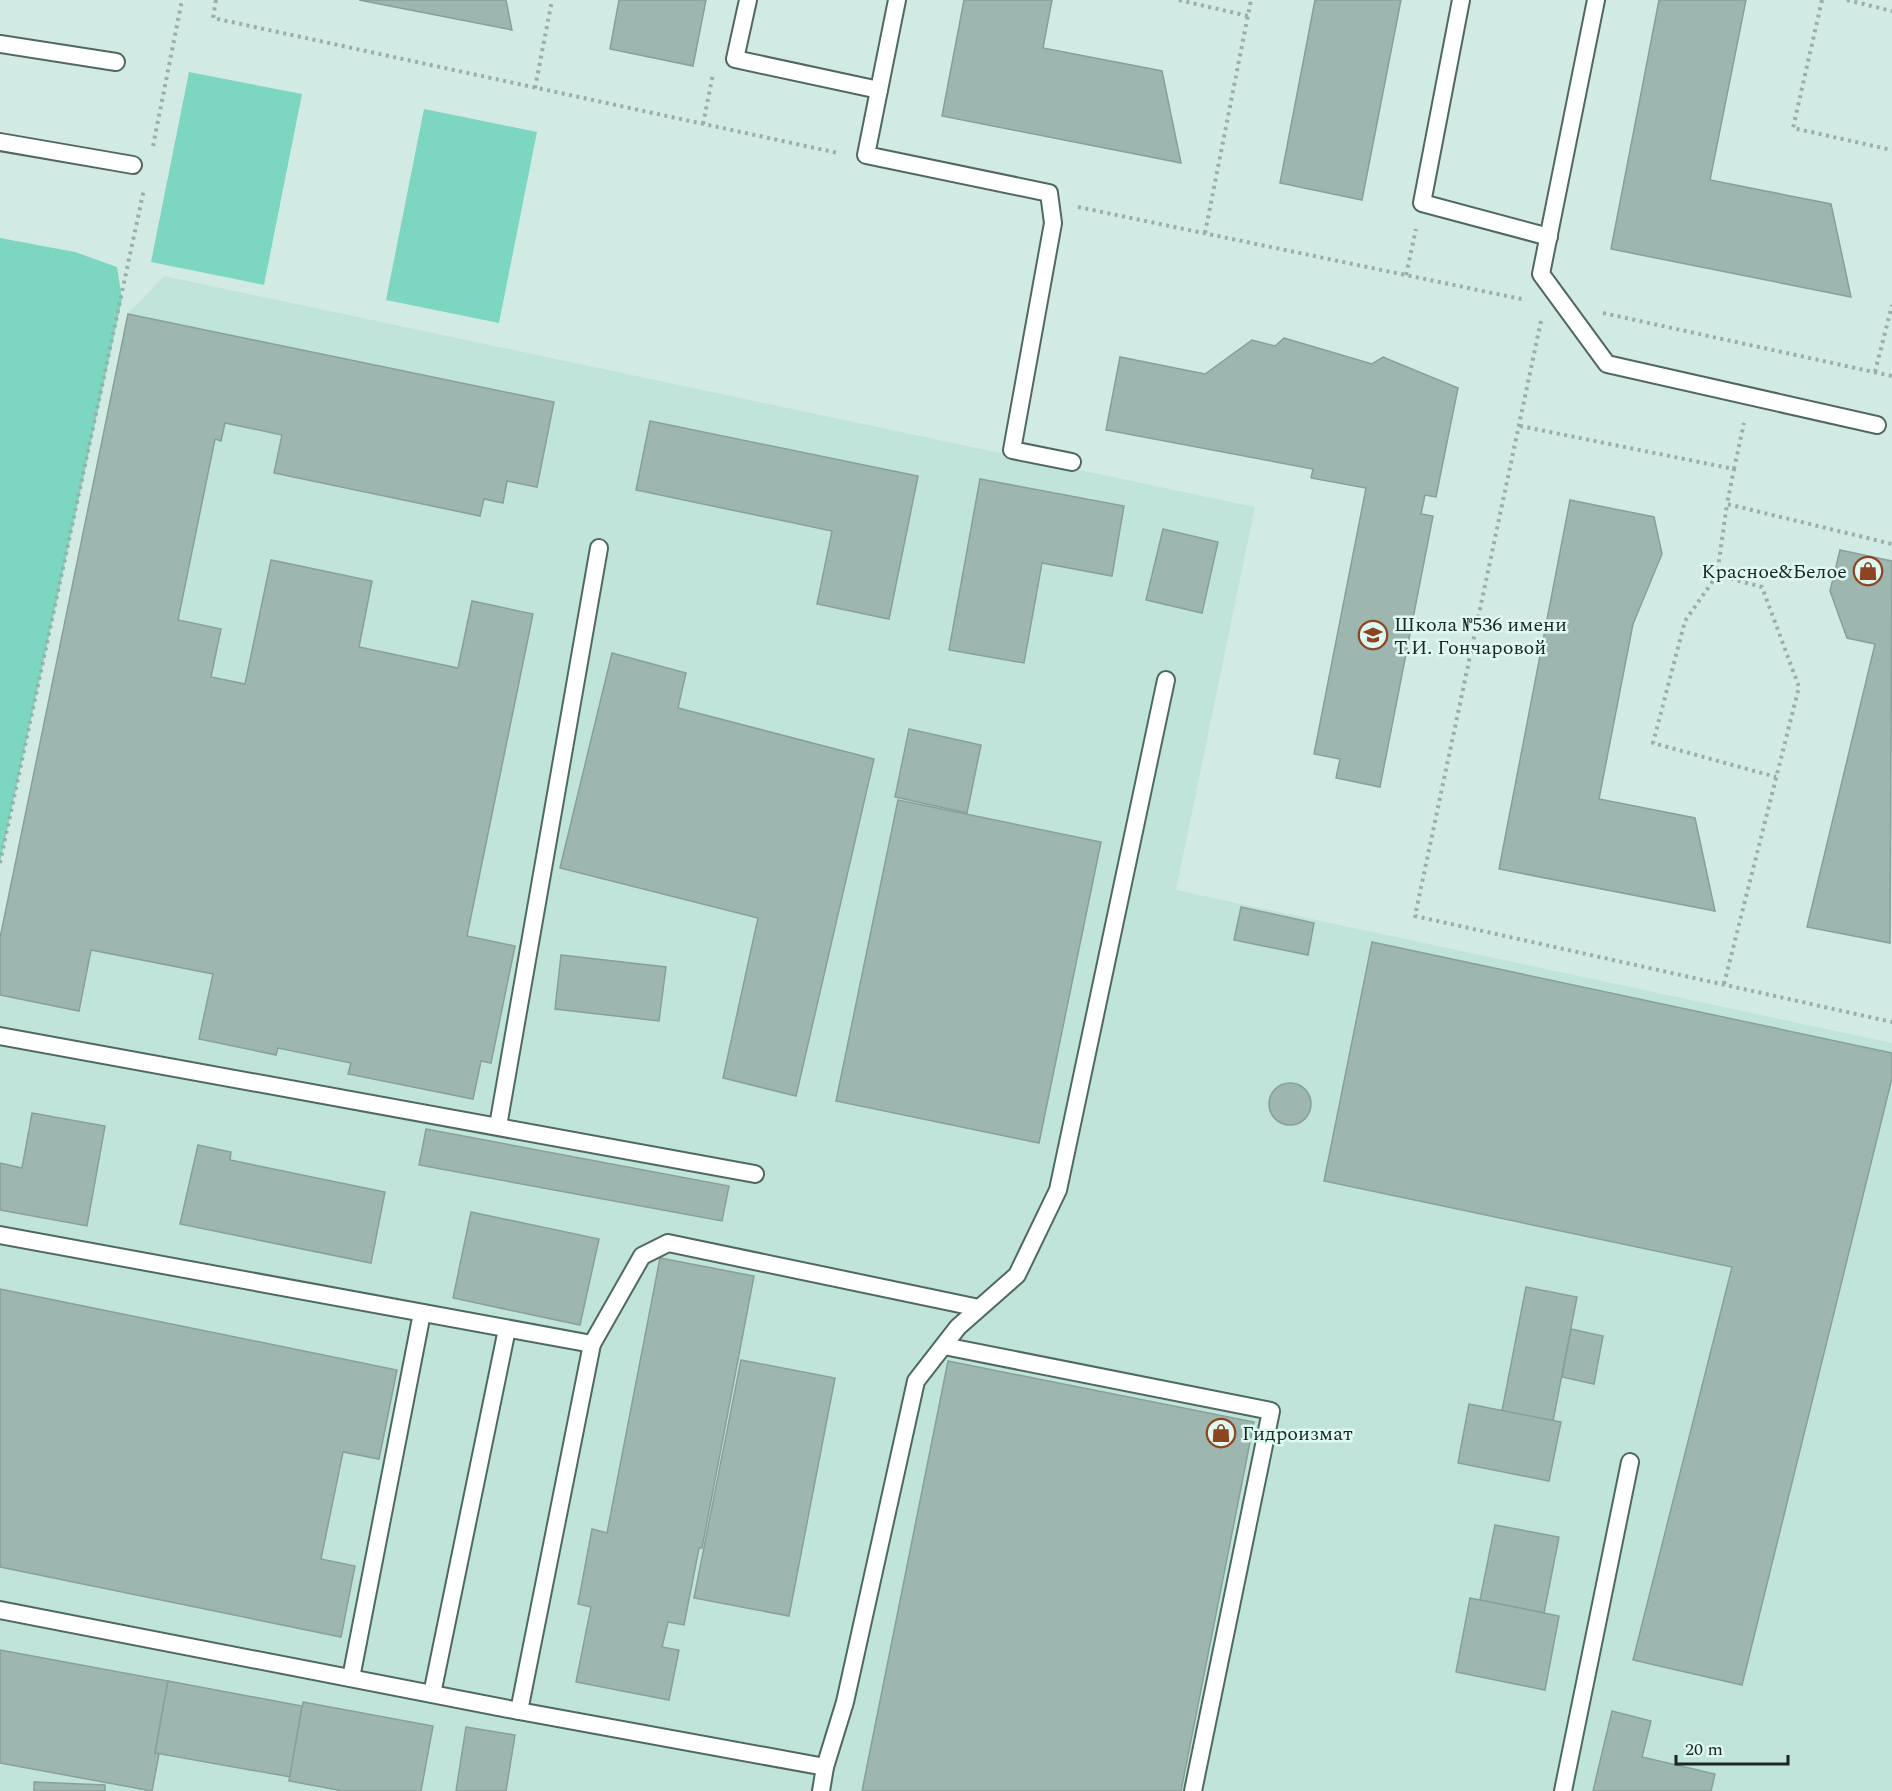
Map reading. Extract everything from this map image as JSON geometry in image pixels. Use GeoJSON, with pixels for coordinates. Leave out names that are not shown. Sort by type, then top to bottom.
{"type":"FeatureCollection","features":[{"type":"Feature","properties":{"kind":"lane"},"geometry":{"type":"LineString","coordinates":[[748,0],[735,59],[879,90]]}},
{"type":"Feature","properties":{"kind":"lane"},"geometry":{"type":"LineString","coordinates":[[897,0],[866,155],[1049,193],[1053,223],[1012,450],[1072,462]]}},
{"type":"Feature","properties":{"kind":"lane"},"geometry":{"type":"LineString","coordinates":[[1461,0],[1422,203],[1549,237]]}},
{"type":"Feature","properties":{"kind":"lane"},"geometry":{"type":"LineString","coordinates":[[1596,0],[1541,274],[1607,364],[1877,425]]}},
{"type":"Feature","properties":{"kind":"lane"},"geometry":{"type":"LineString","coordinates":[[0,44],[116,62]]}},
{"type":"Feature","properties":{"kind":"lane"},"geometry":{"type":"LineString","coordinates":[[0,142],[133,165]]}},
{"type":"Feature","properties":{"kind":"lane"},"geometry":{"type":"LineString","coordinates":[[498,1126],[599,548]]}},
{"type":"Feature","properties":{"kind":"lane"},"geometry":{"type":"LineString","coordinates":[[821,1791],[825,1767],[844,1702],[916,1381],[958,1327],[1017,1275],[1058,1190],[1166,680]]}},
{"type":"Feature","properties":{"kind":"lane"},"geometry":{"type":"LineString","coordinates":[[0,1036],[755,1174]]}},
{"type":"Feature","properties":{"kind":"lane"},"geometry":{"type":"LineString","coordinates":[[0,1235],[592,1344]]}},
{"type":"Feature","properties":{"kind":"lane"},"geometry":{"type":"LineString","coordinates":[[519,1711],[592,1344],[642,1256],[668,1243],[979,1308]]}},
{"type":"Feature","properties":{"kind":"lane"},"geometry":{"type":"LineString","coordinates":[[351,1678],[422,1313]]}},
{"type":"Feature","properties":{"kind":"lane"},"geometry":{"type":"LineString","coordinates":[[432,1694],[507,1329]]}},
{"type":"Feature","properties":{"kind":"lane"},"geometry":{"type":"LineString","coordinates":[[944,1346],[1271,1411],[1193,1791]]}},
{"type":"Feature","properties":{"kind":"lane"},"geometry":{"type":"LineString","coordinates":[[1563,1791],[1630,1462]]}},
{"type":"Feature","properties":{"kind":"lane"},"geometry":{"type":"LineString","coordinates":[[0,1610],[519,1711],[825,1767]]}},
{"type":"Feature","properties":{"kind":"path"},"geometry":{"type":"LineString","coordinates":[[216,0],[213,18],[847,155],[866,155]]}},
{"type":"Feature","properties":{"kind":"path"},"geometry":{"type":"LineString","coordinates":[[535,88],[552,0]]}},
{"type":"Feature","properties":{"kind":"path"},"geometry":{"type":"LineString","coordinates":[[1179,0],[1248,16]]}},
{"type":"Feature","properties":{"kind":"path"},"geometry":{"type":"LineString","coordinates":[[1205,233],[1251,0]]}},
{"type":"Feature","properties":{"kind":"path"},"geometry":{"type":"LineString","coordinates":[[1822,0],[1793,128],[1892,150]]}},
{"type":"Feature","properties":{"kind":"path"},"geometry":{"type":"LineString","coordinates":[[1847,0],[1892,11]]}},
{"type":"Feature","properties":{"kind":"path"},"geometry":{"type":"LineString","coordinates":[[1081,198],[1085,208]]}},
{"type":"Feature","properties":{"kind":"path"},"geometry":{"type":"LineString","coordinates":[[1050,201],[1545,304]]}},
{"type":"Feature","properties":{"kind":"path"},"geometry":{"type":"LineString","coordinates":[[1406,275],[1422,203]]}},
{"type":"Feature","properties":{"kind":"path"},"geometry":{"type":"LineString","coordinates":[[1549,284],[1415,916],[1892,1022]]}},
{"type":"Feature","properties":{"kind":"path"},"geometry":{"type":"LineString","coordinates":[[0,863],[122,299]]}},
{"type":"Feature","properties":{"kind":"path"},"geometry":{"type":"LineString","coordinates":[[1875,372],[1892,305]]}},
{"type":"Feature","properties":{"kind":"path"},"geometry":{"type":"LineString","coordinates":[[1602,312],[1892,376]]}},
{"type":"Feature","properties":{"kind":"path"},"geometry":{"type":"LineString","coordinates":[[1750,396],[1727,504],[1717,575],[1685,621],[1653,743],[1776,777]]}},
{"type":"Feature","properties":{"kind":"path"},"geometry":{"type":"LineString","coordinates":[[1520,426],[1734,470]]}},
{"type":"Feature","properties":{"kind":"path"},"geometry":{"type":"LineString","coordinates":[[1727,504],[1892,544]]}},
{"type":"Feature","properties":{"kind":"path"},"geometry":{"type":"LineString","coordinates":[[1717,575],[1762,587],[1799,687],[1724,984]]}},
{"type":"Feature","properties":{"kind":"shaded area"},"geometry":{"type":"Polygon","coordinates":[[[164,276],[1255,507],[1176,890],[1892,1043],[1892,1791],[0,1791],[0,938],[128,314],[164,276]]]}},
{"type":"Feature","properties":{"kind":"green space"},"geometry":{"type":"Polygon","coordinates":[[[189,72],[302,94],[264,285],[151,262],[189,72]]]}},
{"type":"Feature","properties":{"kind":"green space"},"geometry":{"type":"Polygon","coordinates":[[[424,109],[537,132],[499,323],[386,300],[424,109]]]}},
{"type":"Feature","properties":{"kind":"green space"},"geometry":{"type":"Polygon","coordinates":[[[0,238],[75,252],[117,267],[122,299],[0,863],[0,238]]]}},
{"type":"Feature","properties":{"kind":"building"},"geometry":{"type":"Polygon","coordinates":[[[359,0],[506,0],[512,30],[359,0]]]}},
{"type":"Feature","properties":{"kind":"building"},"geometry":{"type":"Polygon","coordinates":[[[619,0],[706,0],[693,66],[610,49],[619,0]]]}},
{"type":"Feature","properties":{"kind":"building"},"geometry":{"type":"Polygon","coordinates":[[[964,0],[1052,0],[1043,48],[1162,71],[1181,163],[942,116],[964,0]]]}},
{"type":"Feature","properties":{"kind":"building"},"geometry":{"type":"Polygon","coordinates":[[[1315,0],[1401,0],[1362,200],[1280,183],[1315,0]]]}},
{"type":"Feature","properties":{"kind":"building"},"geometry":{"type":"Polygon","coordinates":[[[1659,0],[1746,0],[1710,180],[1831,204],[1851,297],[1611,249],[1659,0]]]}},
{"type":"Feature","properties":{"kind":"building"},"geometry":{"type":"Polygon","coordinates":[[[128,314],[554,402],[537,487],[507,481],[503,503],[484,499],[480,516],[274,473],[282,435],[225,423],[221,441],[215,439],[178,620],[221,629],[211,677],[245,684],[271,560],[372,581],[359,647],[458,668],[472,601],[533,614],[467,936],[515,946],[491,1063],[481,1061],[473,1099],[348,1074],[351,1063],[278,1048],[276,1055],[199,1039],[213,974],[91,950],[79,1011],[0,995],[0,938],[128,314]]]}},
{"type":"Feature","properties":{"kind":"building","name":"Школа №536 имени Т.И. Гончаровой"},"geometry":{"type":"Polygon","coordinates":[[[1284,338],[1372,364],[1383,357],[1458,388],[1436,497],[1425,495],[1421,514],[1433,516],[1380,787],[1336,778],[1340,759],[1314,754],[1366,488],[1311,478],[1313,469],[1106,430],[1120,357],[1205,374],[1252,340],[1275,346],[1284,338]]]}},
{"type":"Feature","properties":{"kind":"building"},"geometry":{"type":"Polygon","coordinates":[[[650,421],[918,476],[889,619],[817,604],[832,531],[636,490],[650,421]]]}},
{"type":"Feature","properties":{"kind":"building"},"geometry":{"type":"Polygon","coordinates":[[[980,479],[1124,506],[1112,576],[1042,563],[1024,663],[949,650],[980,479]]]}},
{"type":"Feature","properties":{"kind":"building"},"geometry":{"type":"Polygon","coordinates":[[[1570,500],[1654,517],[1662,554],[1633,624],[1599,799],[1695,818],[1715,911],[1499,869],[1570,500]]]}},
{"type":"Feature","properties":{"kind":"building"},"geometry":{"type":"Polygon","coordinates":[[[1163,529],[1218,542],[1202,613],[1146,600],[1163,529]]]}},
{"type":"Feature","properties":{"kind":"building"},"geometry":{"type":"Polygon","coordinates":[[[1840,550],[1892,561],[1890,943],[1807,927],[1875,644],[1847,638],[1830,591],[1840,550]]]}},
{"type":"Feature","properties":{"kind":"building"},"geometry":{"type":"Polygon","coordinates":[[[612,653],[686,673],[678,708],[874,759],[796,1096],[723,1078],[758,918],[560,868],[612,653]]]}},
{"type":"Feature","properties":{"kind":"building"},"geometry":{"type":"Polygon","coordinates":[[[909,729],[981,745],[967,813],[895,797],[909,729]]]}},
{"type":"Feature","properties":{"kind":"building"},"geometry":{"type":"Polygon","coordinates":[[[898,800],[1101,842],[1039,1143],[836,1101],[898,800]]]}},
{"type":"Feature","properties":{"kind":"building"},"geometry":{"type":"Polygon","coordinates":[[[1241,907],[1314,923],[1308,955],[1234,940],[1241,907]]]}},
{"type":"Feature","properties":{"kind":"building"},"geometry":{"type":"Polygon","coordinates":[[[1372,942],[1892,1053],[1892,1078],[1742,1685],[1633,1660],[1732,1267],[1324,1181],[1372,942]]]}},
{"type":"Feature","properties":{"kind":"building"},"geometry":{"type":"Polygon","coordinates":[[[561,955],[666,967],[659,1021],[555,1009],[561,955]]]}},
{"type":"Feature","properties":{"kind":"building"},"geometry":{"type":"Polygon","coordinates":[[[1290,1083],[1305,1089],[1311,1104],[1305,1119],[1290,1125],[1275,1119],[1269,1104],[1275,1089],[1290,1083]]]}},
{"type":"Feature","properties":{"kind":"building"},"geometry":{"type":"Polygon","coordinates":[[[32,1113],[105,1126],[87,1226],[0,1210],[0,1163],[22,1168],[32,1113]]]}},
{"type":"Feature","properties":{"kind":"building"},"geometry":{"type":"Polygon","coordinates":[[[426,1129],[729,1186],[722,1221],[419,1165],[426,1129]]]}},
{"type":"Feature","properties":{"kind":"building"},"geometry":{"type":"Polygon","coordinates":[[[198,1145],[231,1152],[230,1160],[385,1192],[371,1263],[180,1224],[198,1145]]]}},
{"type":"Feature","properties":{"kind":"building"},"geometry":{"type":"Polygon","coordinates":[[[471,1212],[599,1239],[580,1325],[453,1298],[471,1212]]]}},
{"type":"Feature","properties":{"kind":"building"},"geometry":{"type":"Polygon","coordinates":[[[660,1258],[754,1276],[702,1548],[699,1548],[684,1625],[668,1622],[662,1647],[679,1650],[669,1700],[576,1682],[591,1607],[578,1604],[592,1529],[607,1533],[660,1258]]]}},
{"type":"Feature","properties":{"kind":"building"},"geometry":{"type":"Polygon","coordinates":[[[1526,1287],[1577,1297],[1553,1421],[1502,1411],[1526,1287]]]}},
{"type":"Feature","properties":{"kind":"building"},"geometry":{"type":"Polygon","coordinates":[[[0,1289],[397,1370],[379,1459],[343,1452],[321,1559],[355,1566],[341,1637],[0,1567],[0,1289]]]}},
{"type":"Feature","properties":{"kind":"building"},"geometry":{"type":"Polygon","coordinates":[[[1571,1329],[1603,1336],[1594,1384],[1562,1377],[1571,1329]]]}},
{"type":"Feature","properties":{"kind":"building"},"geometry":{"type":"Polygon","coordinates":[[[741,1360],[835,1378],[789,1616],[694,1598],[741,1360]]]}},
{"type":"Feature","properties":{"kind":"building"},"geometry":{"type":"Polygon","coordinates":[[[948,1361],[1254,1422],[1181,1791],[862,1791],[948,1361]]]}},
{"type":"Feature","properties":{"kind":"building"},"geometry":{"type":"Polygon","coordinates":[[[1469,1404],[1561,1422],[1549,1481],[1458,1463],[1469,1404]]]}},
{"type":"Feature","properties":{"kind":"building"},"geometry":{"type":"Polygon","coordinates":[[[1495,1525],[1559,1537],[1544,1613],[1480,1600],[1495,1525]]]}},
{"type":"Feature","properties":{"kind":"building"},"geometry":{"type":"Polygon","coordinates":[[[1470,1598],[1559,1616],[1545,1690],[1456,1672],[1470,1598]]]}},
{"type":"Feature","properties":{"kind":"building"},"geometry":{"type":"Polygon","coordinates":[[[0,1650],[168,1681],[155,1753],[159,1754],[152,1791],[0,1763],[0,1650]]]}},
{"type":"Feature","properties":{"kind":"building"},"geometry":{"type":"Polygon","coordinates":[[[168,1681],[302,1706],[290,1777],[155,1753],[168,1681]]]}},
{"type":"Feature","properties":{"kind":"building"},"geometry":{"type":"Polygon","coordinates":[[[303,1702],[433,1726],[421,1791],[343,1791],[289,1781],[303,1702]]]}},
{"type":"Feature","properties":{"kind":"building"},"geometry":{"type":"Polygon","coordinates":[[[1612,1711],[1651,1721],[1642,1757],[1715,1774],[1711,1791],[1593,1791],[1612,1711]]]}},
{"type":"Feature","properties":{"kind":"building"},"geometry":{"type":"Polygon","coordinates":[[[466,1727],[515,1735],[506,1791],[456,1791],[466,1727]]]}},
{"type":"Feature","properties":{"kind":"building"},"geometry":{"type":"Polygon","coordinates":[[[34,1782],[105,1785],[105,1791],[34,1791],[34,1782]]]}},
{"type":"Feature","properties":{"kind":"place","name":"Красное&Белое"},"geometry":{"type":"Point","coordinates":[1868,571]}},
{"type":"Feature","properties":{"kind":"place","name":"Школа №536 имени Т.И. Гончаровой"},"geometry":{"type":"Point","coordinates":[1373,635]}},
{"type":"Feature","properties":{"kind":"place","name":"Гидроизмат"},"geometry":{"type":"Point","coordinates":[1221,1433]}}]}
